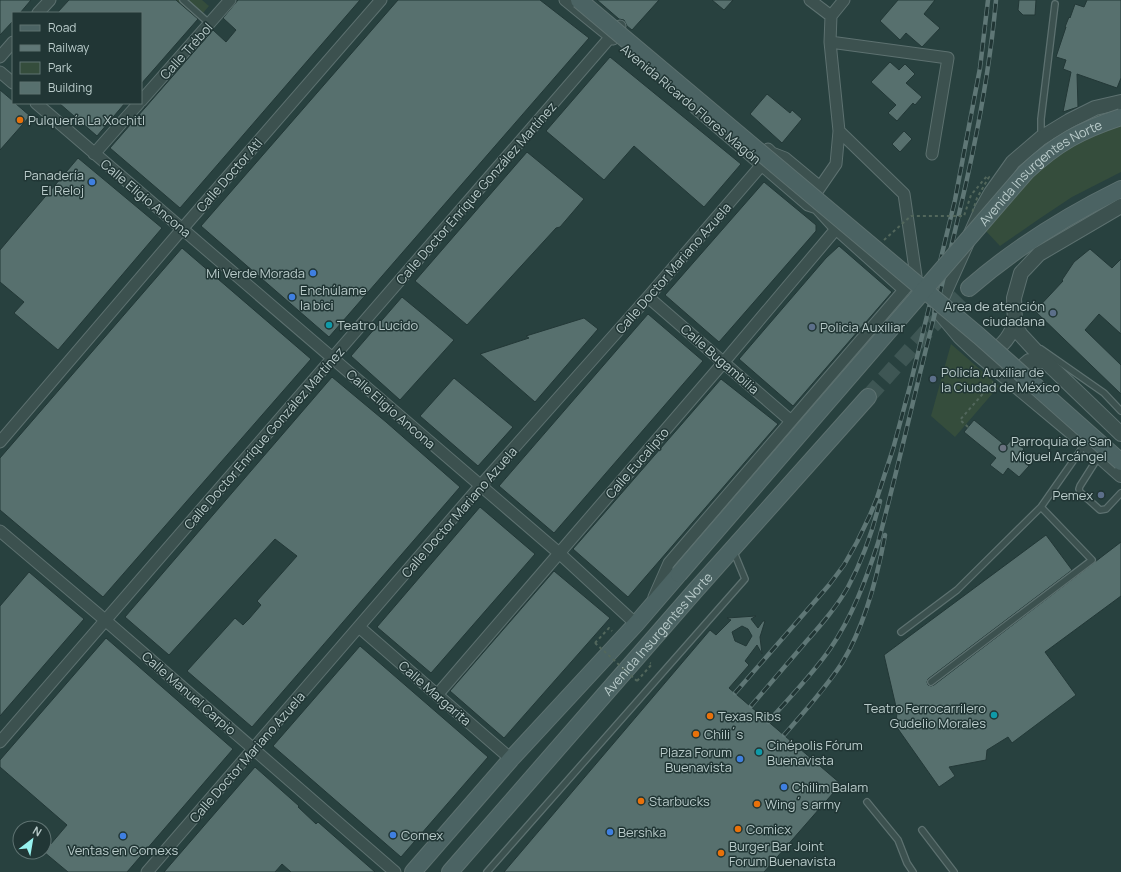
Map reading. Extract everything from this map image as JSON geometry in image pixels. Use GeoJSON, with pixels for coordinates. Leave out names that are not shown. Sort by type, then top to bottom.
{"type":"FeatureCollection","features":[{"type":"Feature","properties":{"kind":"main road","name":"Avenida Ricardo Flores Magón"},"geometry":{"type":"LineString","coordinates":[[579,0],[979,336],[1121,462]]}},
{"type":"Feature","properties":{"kind":"main road","name":"Avenida Insurgentes Norte"},"geometry":{"type":"LineString","coordinates":[[413,872],[511,759],[636,624],[680,574],[1026,172],[1053,149],[1070,138],[1085,130],[1121,118]]}},
{"type":"Feature","properties":{"kind":"main road"},"geometry":{"type":"LineString","coordinates":[[969,288],[1032,240],[1066,219],[1121,190]]}},
{"type":"Feature","properties":{"kind":"main road","name":"Avenida Insurgentes Norte"},"geometry":{"type":"LineString","coordinates":[[450,872],[732,549],[868,398]]}},
{"type":"Feature","properties":{"kind":"street"},"geometry":{"type":"LineString","coordinates":[[39,12],[50,0]]}},
{"type":"Feature","properties":{"kind":"street","name":"Calle Trébol"},"geometry":{"type":"LineString","coordinates":[[142,100],[230,0]]}},
{"type":"Feature","properties":{"kind":"street","name":"Calle Doctor Atl"},"geometry":{"type":"LineString","coordinates":[[0,442],[381,0]]}},
{"type":"Feature","properties":{"kind":"street","name":"Avenida Ricardo Flores Magón"},"geometry":{"type":"LineString","coordinates":[[565,0],[762,165],[812,204],[836,229],[904,290]]}},
{"type":"Feature","properties":{"kind":"street","name":"Avenida Ricardo Flores Magón"},"geometry":{"type":"LineString","coordinates":[[591,0],[772,153],[785,158],[820,187]]}},
{"type":"Feature","properties":{"kind":"street"},"geometry":{"type":"LineString","coordinates":[[810,0],[831,16]]}},
{"type":"Feature","properties":{"kind":"street"},"geometry":{"type":"LineString","coordinates":[[812,204],[820,187],[836,164],[839,131],[830,42],[831,16],[844,0]]}},
{"type":"Feature","properties":{"kind":"street","name":"Calle Doctor Enrique González Martínez"},"geometry":{"type":"LineString","coordinates":[[0,742],[621,25]]}},
{"type":"Feature","properties":{"kind":"street"},"geometry":{"type":"LineString","coordinates":[[830,42],[948,58],[932,154]]}},
{"type":"Feature","properties":{"kind":"street"},"geometry":{"type":"LineString","coordinates":[[0,57],[12,43]]}},
{"type":"Feature","properties":{"kind":"street"},"geometry":{"type":"LineString","coordinates":[[0,72],[12,83]]}},
{"type":"Feature","properties":{"kind":"street","name":"Avenida Insurgentes Norte"},"geometry":{"type":"LineString","coordinates":[[1121,102],[1095,108],[1069,121],[1041,138],[1013,162],[991,193],[982,209],[941,300],[940,313],[960,337],[977,353],[1121,475]]}},
{"type":"Feature","properties":{"kind":"street","name":"Calle Eligio Ancona"},"geometry":{"type":"LineString","coordinates":[[37,104],[481,485],[559,553],[636,624]]}},
{"type":"Feature","properties":{"kind":"street"},"geometry":{"type":"LineString","coordinates":[[94,154],[138,104]]}},
{"type":"Feature","properties":{"kind":"street","name":"Avenida Insurgentes Norte"},"geometry":{"type":"LineString","coordinates":[[650,608],[669,563],[916,276],[904,194],[839,131]]}},
{"type":"Feature","properties":{"kind":"street","name":"Calle Doctor Mariano Azuela"},"geometry":{"type":"LineString","coordinates":[[147,872],[254,750],[481,485],[648,297],[772,153]]}},
{"type":"Feature","properties":{"kind":"street","name":"Avenida Ricardo Flores Magón"},"geometry":{"type":"LineString","coordinates":[[785,158],[812,204]]}},
{"type":"Feature","properties":{"kind":"street"},"geometry":{"type":"LineString","coordinates":[[1121,206],[1039,254],[1021,273],[1014,298],[1017,328],[1045,361],[1121,434]]}},
{"type":"Feature","properties":{"kind":"street","name":"Calle Eucalipto"},"geometry":{"type":"LineString","coordinates":[[437,695],[723,363],[836,229]]}},
{"type":"Feature","properties":{"kind":"street","name":"Calle Bugambilia"},"geometry":{"type":"LineString","coordinates":[[648,297],[791,422]]}},
{"type":"Feature","properties":{"kind":"street"},"geometry":{"type":"LineString","coordinates":[[977,353],[992,352],[1017,328]]}},
{"type":"Feature","properties":{"kind":"street"},"geometry":{"type":"LineString","coordinates":[[1020,389],[1017,376],[1022,367],[1029,361],[1045,361]]}},
{"type":"Feature","properties":{"kind":"street","name":"Calle Manuel Carpio"},"geometry":{"type":"LineString","coordinates":[[0,532],[105,620],[395,872]]}},
{"type":"Feature","properties":{"kind":"street","name":"Calle Margarita"},"geometry":{"type":"LineString","coordinates":[[359,627],[511,759]]}},
{"type":"Feature","properties":{"kind":"lane"},"geometry":{"type":"LineString","coordinates":[[184,0],[210,24]]}},
{"type":"Feature","properties":{"kind":"lane"},"geometry":{"type":"LineString","coordinates":[[1041,138],[1055,4]]}},
{"type":"Feature","properties":{"kind":"lane"},"geometry":{"type":"LineString","coordinates":[[1017,328],[1104,393],[1121,411]]}},
{"type":"Feature","properties":{"kind":"lane"},"geometry":{"type":"LineString","coordinates":[[901,632],[958,590],[1041,507],[1086,444]]}},
{"type":"Feature","properties":{"kind":"lane"},"geometry":{"type":"LineString","coordinates":[[1099,456],[1080,486],[1080,492],[1100,510],[1106,509],[1121,493]]}},
{"type":"Feature","properties":{"kind":"lane"},"geometry":{"type":"LineString","coordinates":[[931,682],[1092,560],[1041,507]]}},
{"type":"Feature","properties":{"kind":"lane"},"geometry":{"type":"LineString","coordinates":[[487,872],[745,579],[732,549]]}},
{"type":"Feature","properties":{"kind":"lane"},"geometry":{"type":"LineString","coordinates":[[866,802],[898,840],[907,863],[913,872]]}},
{"type":"Feature","properties":{"kind":"lane"},"geometry":{"type":"LineString","coordinates":[[922,830],[954,872]]}},
{"type":"Feature","properties":{"kind":"path"},"geometry":{"type":"LineString","coordinates":[[884,240],[911,216],[964,216],[970,195],[987,176],[989,177],[976,198],[970,220]]}},
{"type":"Feature","properties":{"kind":"path"},"geometry":{"type":"LineString","coordinates":[[968,427],[960,420],[984,393]]}},
{"type":"Feature","properties":{"kind":"path"},"geometry":{"type":"LineString","coordinates":[[609,628],[596,643],[637,681],[652,664]]}},
{"type":"Feature","properties":{"kind":"green space"},"geometry":{"type":"Polygon","coordinates":[[[176,0],[202,0],[209,6],[198,19],[176,0]]]}},
{"type":"Feature","properties":{"kind":"green space"},"geometry":{"type":"Polygon","coordinates":[[[1121,109],[1121,172],[1072,197],[1000,246],[984,229],[1075,127],[1099,115],[1121,109]]]}},
{"type":"Feature","properties":{"kind":"green space"},"geometry":{"type":"Polygon","coordinates":[[[951,344],[999,386],[955,437],[931,416],[951,344]]]}},
{"type":"Feature","properties":{"kind":"building"},"geometry":{"type":"Polygon","coordinates":[[[0,0],[31,0],[21,12],[12,12],[12,22],[0,35],[0,0]]]}},
{"type":"Feature","properties":{"kind":"building"},"geometry":{"type":"Polygon","coordinates":[[[69,0],[176,0],[198,19],[142,83],[142,12],[58,12],[69,0]]]}},
{"type":"Feature","properties":{"kind":"building"},"geometry":{"type":"Polygon","coordinates":[[[238,0],[360,0],[180,208],[110,148],[213,30],[226,42],[236,30],[223,18],[238,0]]]}},
{"type":"Feature","properties":{"kind":"building"},"geometry":{"type":"Polygon","coordinates":[[[398,0],[540,0],[589,38],[329,337],[201,226],[398,0]]]}},
{"type":"Feature","properties":{"kind":"building"},"geometry":{"type":"Polygon","coordinates":[[[597,0],[659,0],[632,30],[627,26],[624,20],[619,19],[597,0]]]}},
{"type":"Feature","properties":{"kind":"building"},"geometry":{"type":"Polygon","coordinates":[[[712,0],[733,0],[724,10],[712,0]]]}},
{"type":"Feature","properties":{"kind":"building"},"geometry":{"type":"Polygon","coordinates":[[[898,0],[935,0],[924,14],[940,28],[922,47],[906,33],[900,40],[880,21],[898,0]]]}},
{"type":"Feature","properties":{"kind":"building"},"geometry":{"type":"Polygon","coordinates":[[[1019,0],[1036,0],[1035,15],[1023,15],[1018,10],[1019,0]]]}},
{"type":"Feature","properties":{"kind":"building"},"geometry":{"type":"Polygon","coordinates":[[[1087,0],[1121,0],[1121,78],[1117,88],[1077,74],[1078,107],[1063,112],[1071,72],[1063,69],[1066,60],[1056,57],[1065,27],[1075,4],[1084,7],[1087,0]]]}},
{"type":"Feature","properties":{"kind":"building"},"geometry":{"type":"Polygon","coordinates":[[[610,57],[741,164],[704,207],[634,146],[604,180],[546,131],[610,57]]]}},
{"type":"Feature","properties":{"kind":"building"},"geometry":{"type":"Polygon","coordinates":[[[890,62],[899,70],[905,64],[915,74],[906,83],[922,97],[915,105],[913,103],[897,121],[888,113],[896,105],[871,82],[890,62]]]}},
{"type":"Feature","properties":{"kind":"building"},"geometry":{"type":"Polygon","coordinates":[[[0,90],[12,100],[12,104],[16,104],[30,116],[0,150],[0,90]]]}},
{"type":"Feature","properties":{"kind":"building"},"geometry":{"type":"Polygon","coordinates":[[[767,94],[790,113],[792,110],[802,119],[782,143],[750,114],[767,94]]]}},
{"type":"Feature","properties":{"kind":"building"},"geometry":{"type":"Polygon","coordinates":[[[60,104],[124,104],[97,136],[60,104]]]}},
{"type":"Feature","properties":{"kind":"building"},"geometry":{"type":"Polygon","coordinates":[[[904,131],[912,139],[900,152],[892,144],[904,131]]]}},
{"type":"Feature","properties":{"kind":"building"},"geometry":{"type":"Polygon","coordinates":[[[527,152],[584,199],[560,227],[556,228],[467,325],[415,281],[527,152]]]}},
{"type":"Feature","properties":{"kind":"building"},"geometry":{"type":"Polygon","coordinates":[[[78,158],[162,228],[58,350],[14,313],[24,302],[0,282],[0,250],[78,158]]]}},
{"type":"Feature","properties":{"kind":"building"},"geometry":{"type":"Polygon","coordinates":[[[764,182],[816,225],[816,231],[719,342],[665,295],[764,182]]]}},
{"type":"Feature","properties":{"kind":"building"},"geometry":{"type":"Polygon","coordinates":[[[839,246],[892,292],[793,406],[739,359],[826,258],[839,246]]]}},
{"type":"Feature","properties":{"kind":"building"},"geometry":{"type":"Polygon","coordinates":[[[182,248],[311,359],[103,597],[0,510],[0,458],[182,248]]]}},
{"type":"Feature","properties":{"kind":"building"},"geometry":{"type":"Polygon","coordinates":[[[1090,249],[1112,268],[1121,259],[1121,334],[1099,314],[1085,330],[1121,365],[1121,394],[1035,311],[1063,281],[1062,280],[1074,262],[1090,249]]]}},
{"type":"Feature","properties":{"kind":"building"},"geometry":{"type":"Polygon","coordinates":[[[402,297],[454,340],[400,400],[351,356],[402,297]]]}},
{"type":"Feature","properties":{"kind":"building"},"geometry":{"type":"Polygon","coordinates":[[[648,314],[703,361],[554,533],[499,486],[648,314]]]}},
{"type":"Feature","properties":{"kind":"building"},"geometry":{"type":"Polygon","coordinates":[[[584,318],[598,329],[535,402],[480,354],[529,338],[526,336],[584,318]]]}},
{"type":"Feature","properties":{"kind":"building"},"geometry":{"type":"Polygon","coordinates":[[[332,377],[460,487],[252,727],[187,671],[235,618],[243,625],[249,619],[261,605],[257,601],[297,556],[275,539],[169,655],[125,617],[332,377]]]}},
{"type":"Feature","properties":{"kind":"building"},"geometry":{"type":"Polygon","coordinates":[[[454,378],[513,427],[478,466],[420,416],[454,378]]]}},
{"type":"Feature","properties":{"kind":"building"},"geometry":{"type":"Polygon","coordinates":[[[721,379],[778,424],[628,597],[573,549],[721,379]]]}},
{"type":"Feature","properties":{"kind":"building","name":"Parroquia de San Miguel Arcángel"},"geometry":{"type":"Polygon","coordinates":[[[974,420],[1006,446],[1012,439],[1024,449],[1018,456],[1029,466],[1019,477],[1008,468],[1003,475],[990,465],[996,458],[964,432],[974,420]]]}},
{"type":"Feature","properties":{"kind":"building"},"geometry":{"type":"Polygon","coordinates":[[[480,507],[535,554],[431,673],[377,627],[480,507]]]}},
{"type":"Feature","properties":{"kind":"building"},"geometry":{"type":"Polygon","coordinates":[[[1046,535],[1072,570],[928,679],[928,685],[934,685],[1121,542],[1121,596],[1045,652],[1076,695],[1012,743],[1008,737],[987,750],[986,760],[949,767],[955,776],[939,787],[896,726],[897,711],[884,655],[1046,535]]]}},
{"type":"Feature","properties":{"kind":"building"},"geometry":{"type":"Polygon","coordinates":[[[554,571],[610,618],[504,738],[450,691],[554,571]]]}},
{"type":"Feature","properties":{"kind":"building"},"geometry":{"type":"Polygon","coordinates":[[[29,572],[84,619],[0,716],[0,606],[29,572]]]}},
{"type":"Feature","properties":{"kind":"building","name":"Plaza Forum Buenavista"},"geometry":{"type":"Polygon","coordinates":[[[756,616],[751,619],[758,628],[763,621],[765,621],[760,637],[762,654],[757,645],[745,661],[749,665],[729,688],[841,784],[764,872],[504,872],[710,630],[716,635],[731,620],[727,618],[756,616]],[[742,626],[732,632],[735,641],[746,646],[752,636],[748,629],[742,626]]]}},
{"type":"Feature","properties":{"kind":"building"},"geometry":{"type":"Polygon","coordinates":[[[106,638],[233,749],[127,872],[68,872],[52,859],[52,843],[67,825],[0,767],[0,760],[106,638]]]}},
{"type":"Feature","properties":{"kind":"building"},"geometry":{"type":"Polygon","coordinates":[[[360,646],[488,757],[401,857],[273,746],[360,646]]]}},
{"type":"Feature","properties":{"kind":"building"},"geometry":{"type":"Polygon","coordinates":[[[255,767],[299,806],[298,807],[316,824],[318,822],[375,872],[291,872],[282,864],[275,872],[164,872],[255,767]]]}},
{"type":"Feature","properties":{"kind":"tunnel"},"geometry":{"type":"LineString","coordinates":[[868,397],[928,330],[969,288]]}},
{"type":"Feature","properties":{"kind":"railway"},"geometry":{"type":"LineString","coordinates":[[735,693],[829,585],[844,565],[857,542],[877,498],[893,449],[910,386],[955,200],[980,68],[988,0]]}},
{"type":"Feature","properties":{"kind":"railway"},"geometry":{"type":"LineString","coordinates":[[768,722],[816,668],[838,637],[858,598],[878,543],[970,166],[985,83],[996,0]]}},
{"type":"Feature","properties":{"kind":"railway"},"geometry":{"type":"LineString","coordinates":[[751,706],[822,623],[843,595],[862,556],[880,501]]}},
{"type":"Feature","properties":{"kind":"railway"},"geometry":{"type":"LineString","coordinates":[[784,735],[829,682],[850,648],[864,617],[874,585],[885,535]]}},
{"type":"Feature","properties":{"kind":"place","name":"Pulquería La Xochitl"},"geometry":{"type":"Point","coordinates":[20,120]}},
{"type":"Feature","properties":{"kind":"place","name":"Panadería El Reloj"},"geometry":{"type":"Point","coordinates":[92,182]}},
{"type":"Feature","properties":{"kind":"place","name":"Mi Verde Morada"},"geometry":{"type":"Point","coordinates":[313,273]}},
{"type":"Feature","properties":{"kind":"place","name":"Enchúlame la bici"},"geometry":{"type":"Point","coordinates":[292,297]}},
{"type":"Feature","properties":{"kind":"place","name":"Area de atención ciudadana"},"geometry":{"type":"Point","coordinates":[1053,313]}},
{"type":"Feature","properties":{"kind":"place","name":"Teatro Lucido"},"geometry":{"type":"Point","coordinates":[329,325]}},
{"type":"Feature","properties":{"kind":"place","name":"Policia Auxiliar"},"geometry":{"type":"Point","coordinates":[812,327]}},
{"type":"Feature","properties":{"kind":"place","name":"Policía Auxiliar de la Ciudad de México"},"geometry":{"type":"Point","coordinates":[933,379]}},
{"type":"Feature","properties":{"kind":"place","name":"Parroquia de San Miguel Arcángel"},"geometry":{"type":"Point","coordinates":[1003,448]}},
{"type":"Feature","properties":{"kind":"place","name":"Pemex"},"geometry":{"type":"Point","coordinates":[1101,495]}},
{"type":"Feature","properties":{"kind":"place","name":"Teatro Ferrocarrilero Gudelio Morales"},"geometry":{"type":"Point","coordinates":[994,715]}},
{"type":"Feature","properties":{"kind":"place","name":"Texas Ribs"},"geometry":{"type":"Point","coordinates":[710,716]}},
{"type":"Feature","properties":{"kind":"place","name":"Chili´s"},"geometry":{"type":"Point","coordinates":[696,734]}},
{"type":"Feature","properties":{"kind":"place","name":"Cinépolis Fórum Buenavista"},"geometry":{"type":"Point","coordinates":[759,752]}},
{"type":"Feature","properties":{"kind":"place","name":"Plaza Forum Buenavista"},"geometry":{"type":"Point","coordinates":[740,759]}},
{"type":"Feature","properties":{"kind":"place","name":"Chilim Balam"},"geometry":{"type":"Point","coordinates":[784,787]}},
{"type":"Feature","properties":{"kind":"place","name":"Starbucks"},"geometry":{"type":"Point","coordinates":[641,801]}},
{"type":"Feature","properties":{"kind":"place","name":"Wing´s army"},"geometry":{"type":"Point","coordinates":[757,804]}},
{"type":"Feature","properties":{"kind":"place","name":"Comicx"},"geometry":{"type":"Point","coordinates":[738,829]}},
{"type":"Feature","properties":{"kind":"place","name":"Bershka"},"geometry":{"type":"Point","coordinates":[610,832]}},
{"type":"Feature","properties":{"kind":"place","name":"Comex"},"geometry":{"type":"Point","coordinates":[393,835]}},
{"type":"Feature","properties":{"kind":"place","name":"Ventas en Comexs"},"geometry":{"type":"Point","coordinates":[123,836]}},
{"type":"Feature","properties":{"kind":"place","name":"Burger Bar Joint Forum Buenavista"},"geometry":{"type":"Point","coordinates":[721,853]}}]}
